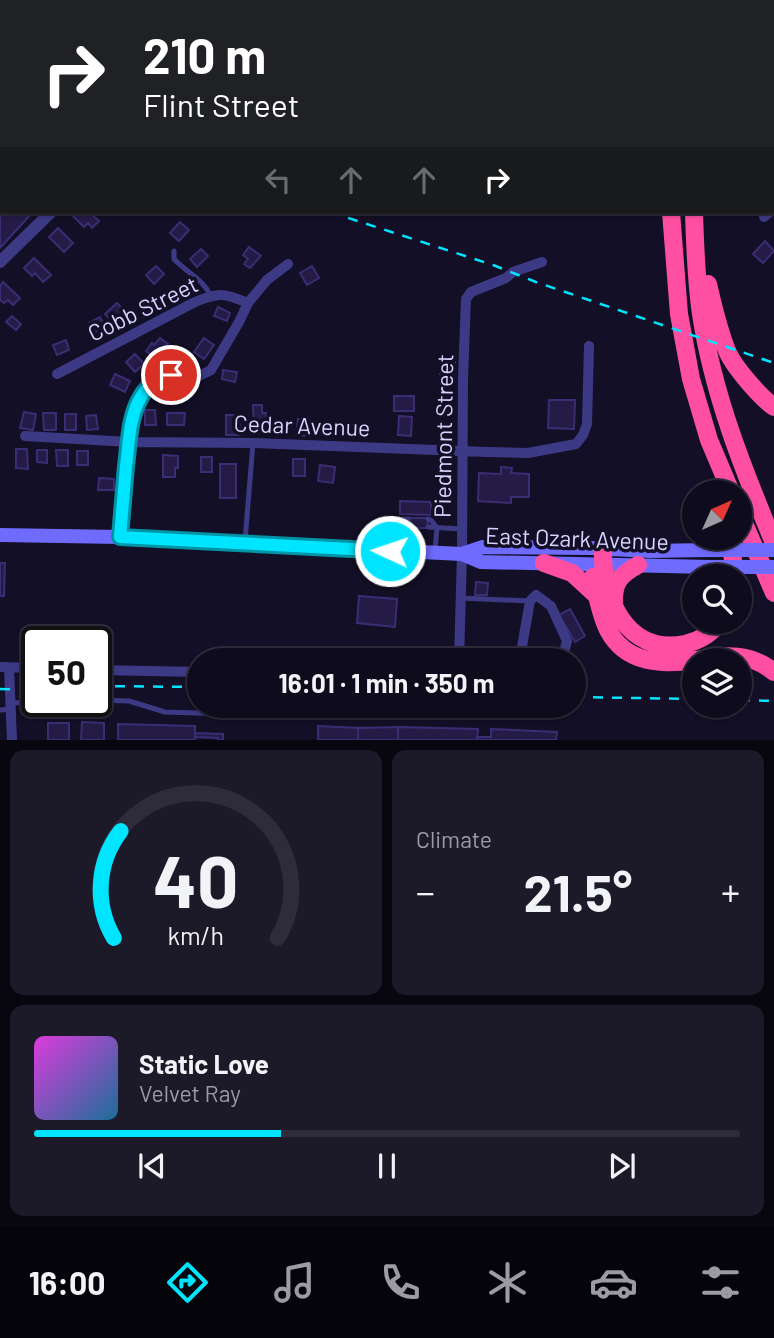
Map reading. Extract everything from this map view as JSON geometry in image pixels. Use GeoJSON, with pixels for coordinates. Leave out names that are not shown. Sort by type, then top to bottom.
{"type":"FeatureCollection","features":[{"type":"Feature","properties":{"kind":"highway"},"geometry":{"type":"LineString","coordinates":[[671,214],[679,314],[691,379],[717,480]]}},
{"type":"Feature","properties":{"kind":"highway"},"geometry":{"type":"LineString","coordinates":[[694,214],[712,304],[729,354],[755,390],[774,407]]}},
{"type":"Feature","properties":{"kind":"highway"},"geometry":{"type":"LineString","coordinates":[[694,214],[701,314],[709,355],[742,466],[774,543]]}},
{"type":"Feature","properties":{"kind":"highway"},"geometry":{"type":"LineString","coordinates":[[709,440],[726,480]]}},
{"type":"Feature","properties":{"kind":"highway"},"geometry":{"type":"LineString","coordinates":[[752,542],[774,593]]}},
{"type":"Feature","properties":{"kind":"highway"},"geometry":{"type":"LineString","coordinates":[[596,556],[597,596],[608,629],[623,648],[646,661],[682,661]]}},
{"type":"Feature","properties":{"kind":"highway"},"geometry":{"type":"LineString","coordinates":[[596,556],[614,607],[621,619],[640,637],[655,644],[679,645],[693,642],[707,634]]}},
{"type":"Feature","properties":{"kind":"highway"},"geometry":{"type":"LineString","coordinates":[[544,563],[572,573],[597,596]]}},
{"type":"Feature","properties":{"kind":"highway"},"geometry":{"type":"LineString","coordinates":[[614,607],[613,592],[619,579],[638,565]]}},
{"type":"Feature","properties":{"kind":"highway"},"geometry":{"type":"LineString","coordinates":[[752,660],[774,672]]}},
{"type":"Feature","properties":{"kind":"main road","name":"East Ozark Avenue"},"geometry":{"type":"LineString","coordinates":[[0,535],[120,537],[462,554],[483,547],[596,556],[638,565],[774,567]]}},
{"type":"Feature","properties":{"kind":"main road","name":"East Ozark Avenue"},"geometry":{"type":"LineString","coordinates":[[462,554],[481,562],[544,563],[652,551],[774,550]]}},
{"type":"Feature","properties":{"kind":"street"},"geometry":{"type":"LineString","coordinates":[[0,262],[49,214]]}},
{"type":"Feature","properties":{"kind":"street","name":"Piedmont Street"},"geometry":{"type":"LineString","coordinates":[[459,648],[466,299],[471,292],[542,262]]}},
{"type":"Feature","properties":{"kind":"street"},"geometry":{"type":"LineString","coordinates":[[120,537],[129,442],[133,414],[139,399],[146,388],[158,379],[171,375],[201,375],[211,370],[248,303],[267,280],[288,264]]}},
{"type":"Feature","properties":{"kind":"street","name":"Cobb Street"},"geometry":{"type":"LineString","coordinates":[[57,374],[211,296],[226,294],[248,303]]}},
{"type":"Feature","properties":{"kind":"street","name":"Cedar Avenue"},"geometry":{"type":"LineString","coordinates":[[25,436],[129,442],[253,443],[528,453],[576,444],[583,435],[587,424],[589,346]]}},
{"type":"Feature","properties":{"kind":"street"},"geometry":{"type":"LineString","coordinates":[[522,648],[530,601],[536,595],[551,606],[567,640],[565,648]]}},
{"type":"Feature","properties":{"kind":"street"},"geometry":{"type":"LineString","coordinates":[[4,667],[12,740]]}},
{"type":"Feature","properties":{"kind":"street"},"geometry":{"type":"LineString","coordinates":[[112,670],[187,672]]}},
{"type":"Feature","properties":{"kind":"lane"},"geometry":{"type":"LineString","coordinates":[[174,251],[174,260],[200,280],[211,296]]}},
{"type":"Feature","properties":{"kind":"lane"},"geometry":{"type":"LineString","coordinates":[[245,543],[253,443]]}},
{"type":"Feature","properties":{"kind":"lane"},"geometry":{"type":"LineString","coordinates":[[397,526],[403,519],[409,519]]}},
{"type":"Feature","properties":{"kind":"lane"},"geometry":{"type":"LineString","coordinates":[[428,519],[437,528],[435,553]]}},
{"type":"Feature","properties":{"kind":"lane"},"geometry":{"type":"LineString","coordinates":[[390,551],[392,526],[409,526]]}},
{"type":"Feature","properties":{"kind":"lane"},"geometry":{"type":"LineString","coordinates":[[428,527],[462,529]]}},
{"type":"Feature","properties":{"kind":"lane"},"geometry":{"type":"LineString","coordinates":[[461,598],[530,601]]}},
{"type":"Feature","properties":{"kind":"lane"},"geometry":{"type":"LineString","coordinates":[[112,700],[129,701],[165,712],[187,713]]}},
{"type":"Feature","properties":{"kind":"building"},"geometry":{"type":"Polygon","coordinates":[[[0,214],[31,214],[0,248],[0,214]]]}},
{"type":"Feature","properties":{"kind":"building"},"geometry":{"type":"Polygon","coordinates":[[[71,214],[91,214],[99,221],[92,228],[88,223],[84,227],[71,214]]]}},
{"type":"Feature","properties":{"kind":"building"},"geometry":{"type":"Polygon","coordinates":[[[180,222],[189,230],[179,241],[170,233],[180,222]]]}},
{"type":"Feature","properties":{"kind":"building"},"geometry":{"type":"Polygon","coordinates":[[[58,228],[73,243],[64,252],[49,237],[58,228]]]}},
{"type":"Feature","properties":{"kind":"building"},"geometry":{"type":"Polygon","coordinates":[[[765,241],[774,251],[763,263],[753,254],[765,241]]]}},
{"type":"Feature","properties":{"kind":"building"},"geometry":{"type":"Polygon","coordinates":[[[249,247],[261,256],[250,268],[244,264],[248,259],[243,255],[249,247]]]}},
{"type":"Feature","properties":{"kind":"building"},"geometry":{"type":"Polygon","coordinates":[[[201,249],[208,256],[197,267],[190,259],[201,249]]]}},
{"type":"Feature","properties":{"kind":"building"},"geometry":{"type":"Polygon","coordinates":[[[34,258],[51,275],[43,282],[35,273],[32,276],[24,268],[34,258]]]}},
{"type":"Feature","properties":{"kind":"building"},"geometry":{"type":"Polygon","coordinates":[[[156,266],[164,274],[154,284],[146,275],[156,266]]]}},
{"type":"Feature","properties":{"kind":"building"},"geometry":{"type":"Polygon","coordinates":[[[312,266],[319,278],[307,285],[300,273],[312,266]]]}},
{"type":"Feature","properties":{"kind":"building"},"geometry":{"type":"Polygon","coordinates":[[[3,282],[20,298],[13,305],[8,300],[4,303],[0,300],[0,286],[3,282]]]}},
{"type":"Feature","properties":{"kind":"building"},"geometry":{"type":"Polygon","coordinates":[[[117,303],[127,314],[115,324],[105,314],[117,303]]]}},
{"type":"Feature","properties":{"kind":"building"},"geometry":{"type":"Polygon","coordinates":[[[218,307],[230,313],[227,321],[214,316],[218,307]]]}},
{"type":"Feature","properties":{"kind":"building"},"geometry":{"type":"Polygon","coordinates":[[[12,316],[21,324],[16,330],[6,322],[12,316]]]}},
{"type":"Feature","properties":{"kind":"building"},"geometry":{"type":"Polygon","coordinates":[[[100,317],[105,326],[94,333],[89,323],[100,317]]]}},
{"type":"Feature","properties":{"kind":"building"},"geometry":{"type":"Polygon","coordinates":[[[160,338],[168,344],[156,359],[146,351],[160,338]]]}},
{"type":"Feature","properties":{"kind":"building"},"geometry":{"type":"Polygon","coordinates":[[[204,338],[214,345],[204,359],[194,352],[204,338]]]}},
{"type":"Feature","properties":{"kind":"building"},"geometry":{"type":"Polygon","coordinates":[[[66,340],[69,350],[57,355],[53,345],[66,340]]]}},
{"type":"Feature","properties":{"kind":"building"},"geometry":{"type":"Polygon","coordinates":[[[135,354],[144,364],[135,372],[126,362],[135,354]]]}},
{"type":"Feature","properties":{"kind":"building"},"geometry":{"type":"Polygon","coordinates":[[[446,362],[455,362],[454,375],[440,374],[440,367],[446,367],[446,362]]]}},
{"type":"Feature","properties":{"kind":"building"},"geometry":{"type":"Polygon","coordinates":[[[223,370],[237,372],[235,382],[222,379],[223,370]]]}},
{"type":"Feature","properties":{"kind":"building"},"geometry":{"type":"Polygon","coordinates":[[[115,374],[130,381],[125,392],[110,385],[115,374]]]}},
{"type":"Feature","properties":{"kind":"building"},"geometry":{"type":"Polygon","coordinates":[[[394,396],[414,396],[414,411],[394,411],[394,396]]]}},
{"type":"Feature","properties":{"kind":"building"},"geometry":{"type":"Polygon","coordinates":[[[549,400],[575,400],[574,429],[548,428],[549,400]]]}},
{"type":"Feature","properties":{"kind":"building"},"geometry":{"type":"Polygon","coordinates":[[[253,405],[262,405],[262,413],[266,413],[266,430],[254,430],[253,405]]]}},
{"type":"Feature","properties":{"kind":"building"},"geometry":{"type":"Polygon","coordinates":[[[145,410],[155,410],[156,425],[145,425],[145,410]]]}},
{"type":"Feature","properties":{"kind":"building"},"geometry":{"type":"Polygon","coordinates":[[[24,412],[36,414],[33,430],[20,428],[24,412]]]}},
{"type":"Feature","properties":{"kind":"building"},"geometry":{"type":"Polygon","coordinates":[[[43,413],[56,413],[56,430],[44,430],[43,413]]]}},
{"type":"Feature","properties":{"kind":"building"},"geometry":{"type":"Polygon","coordinates":[[[167,413],[185,413],[184,425],[167,425],[167,413]]]}},
{"type":"Feature","properties":{"kind":"building"},"geometry":{"type":"Polygon","coordinates":[[[65,414],[76,414],[76,430],[65,430],[65,414]]]}},
{"type":"Feature","properties":{"kind":"building"},"geometry":{"type":"Polygon","coordinates":[[[96,415],[98,429],[87,430],[86,416],[96,415]]]}},
{"type":"Feature","properties":{"kind":"building"},"geometry":{"type":"Polygon","coordinates":[[[226,415],[235,415],[234,424],[240,424],[240,435],[226,435],[226,415]]]}},
{"type":"Feature","properties":{"kind":"building"},"geometry":{"type":"Polygon","coordinates":[[[399,416],[412,417],[411,436],[398,435],[399,416]]]}},
{"type":"Feature","properties":{"kind":"building"},"geometry":{"type":"Polygon","coordinates":[[[298,419],[309,420],[308,436],[296,435],[298,419]]]}},
{"type":"Feature","properties":{"kind":"building"},"geometry":{"type":"Polygon","coordinates":[[[16,449],[27,449],[28,469],[16,468],[16,449]]]}},
{"type":"Feature","properties":{"kind":"building"},"geometry":{"type":"Polygon","coordinates":[[[37,450],[47,450],[47,463],[37,462],[37,450]]]}},
{"type":"Feature","properties":{"kind":"building"},"geometry":{"type":"Polygon","coordinates":[[[56,450],[68,450],[68,466],[57,466],[56,450]]]}},
{"type":"Feature","properties":{"kind":"building"},"geometry":{"type":"Polygon","coordinates":[[[77,451],[88,451],[88,465],[77,465],[77,451]]]}},
{"type":"Feature","properties":{"kind":"building"},"geometry":{"type":"Polygon","coordinates":[[[163,455],[178,456],[175,477],[163,477],[163,455]]]}},
{"type":"Feature","properties":{"kind":"building"},"geometry":{"type":"Polygon","coordinates":[[[201,457],[212,457],[212,472],[201,472],[201,457]]]}},
{"type":"Feature","properties":{"kind":"building"},"geometry":{"type":"Polygon","coordinates":[[[293,459],[305,459],[305,476],[293,476],[293,459]]]}},
{"type":"Feature","properties":{"kind":"building"},"geometry":{"type":"Polygon","coordinates":[[[220,464],[236,464],[236,498],[220,498],[220,464]]]}},
{"type":"Feature","properties":{"kind":"building"},"geometry":{"type":"Polygon","coordinates":[[[320,465],[335,467],[333,483],[318,481],[320,465]]]}},
{"type":"Feature","properties":{"kind":"building"},"geometry":{"type":"Polygon","coordinates":[[[501,467],[512,468],[511,473],[529,474],[529,497],[511,497],[511,503],[478,501],[479,473],[501,474],[501,467]]]}},
{"type":"Feature","properties":{"kind":"building"},"geometry":{"type":"Polygon","coordinates":[[[99,478],[114,479],[114,490],[98,490],[99,478]]]}},
{"type":"Feature","properties":{"kind":"building"},"geometry":{"type":"Polygon","coordinates":[[[400,501],[431,502],[431,515],[400,514],[400,501]]]}},
{"type":"Feature","properties":{"kind":"building"},"geometry":{"type":"Polygon","coordinates":[[[409,518],[428,518],[428,528],[409,528],[409,518]]]}},
{"type":"Feature","properties":{"kind":"building"},"geometry":{"type":"Polygon","coordinates":[[[0,563],[5,563],[4,596],[0,596],[0,563]]]}},
{"type":"Feature","properties":{"kind":"building"},"geometry":{"type":"Polygon","coordinates":[[[476,582],[488,583],[487,595],[475,595],[476,582]]]}},
{"type":"Feature","properties":{"kind":"building"},"geometry":{"type":"Polygon","coordinates":[[[359,596],[397,599],[395,627],[357,623],[359,596]]]}},
{"type":"Feature","properties":{"kind":"building"},"geometry":{"type":"Polygon","coordinates":[[[570,609],[585,636],[575,642],[559,615],[570,609]]]}},
{"type":"Feature","properties":{"kind":"building"},"geometry":{"type":"Polygon","coordinates":[[[82,722],[104,723],[104,740],[81,740],[82,722]]]}},
{"type":"Feature","properties":{"kind":"building"},"geometry":{"type":"Polygon","coordinates":[[[48,723],[69,723],[69,740],[48,740],[48,723]]]}},
{"type":"Feature","properties":{"kind":"building"},"geometry":{"type":"Polygon","coordinates":[[[118,724],[195,726],[195,740],[118,740],[118,724]]]}},
{"type":"Feature","properties":{"kind":"building"},"geometry":{"type":"Polygon","coordinates":[[[318,726],[358,728],[358,740],[318,740],[318,726]]]}},
{"type":"Feature","properties":{"kind":"building"},"geometry":{"type":"Polygon","coordinates":[[[398,727],[478,729],[477,740],[398,740],[398,727]]]}},
{"type":"Feature","properties":{"kind":"building"},"geometry":{"type":"Polygon","coordinates":[[[398,727],[398,740],[358,740],[358,728],[398,727]]]}},
{"type":"Feature","properties":{"kind":"building"},"geometry":{"type":"Polygon","coordinates":[[[491,729],[557,732],[556,740],[477,740],[477,737],[491,737],[491,729]]]}},
{"type":"Feature","properties":{"kind":"building"},"geometry":{"type":"Polygon","coordinates":[[[195,733],[223,734],[223,740],[195,737],[195,733]]]}},
{"type":"Feature","properties":{"kind":"railway"},"geometry":{"type":"LineString","coordinates":[[336,214],[493,265],[774,363]]}},
{"type":"Feature","properties":{"kind":"railway"},"geometry":{"type":"LineString","coordinates":[[112,686],[187,687]]}},
{"type":"Feature","properties":{"kind":"railway"},"geometry":{"type":"LineString","coordinates":[[0,689],[21,690]]}},
{"type":"Feature","properties":{"kind":"railway"},"geometry":{"type":"LineString","coordinates":[[586,697],[682,699]]}},
{"type":"Feature","properties":{"kind":"railway"},"geometry":{"type":"LineString","coordinates":[[752,700],[774,701]]}},
{"type":"Feature","properties":{"kind":"route"},"geometry":{"type":"LineString","coordinates":[[171,375],[158,379],[146,388],[133,414],[120,537],[390,551]]}}]}
